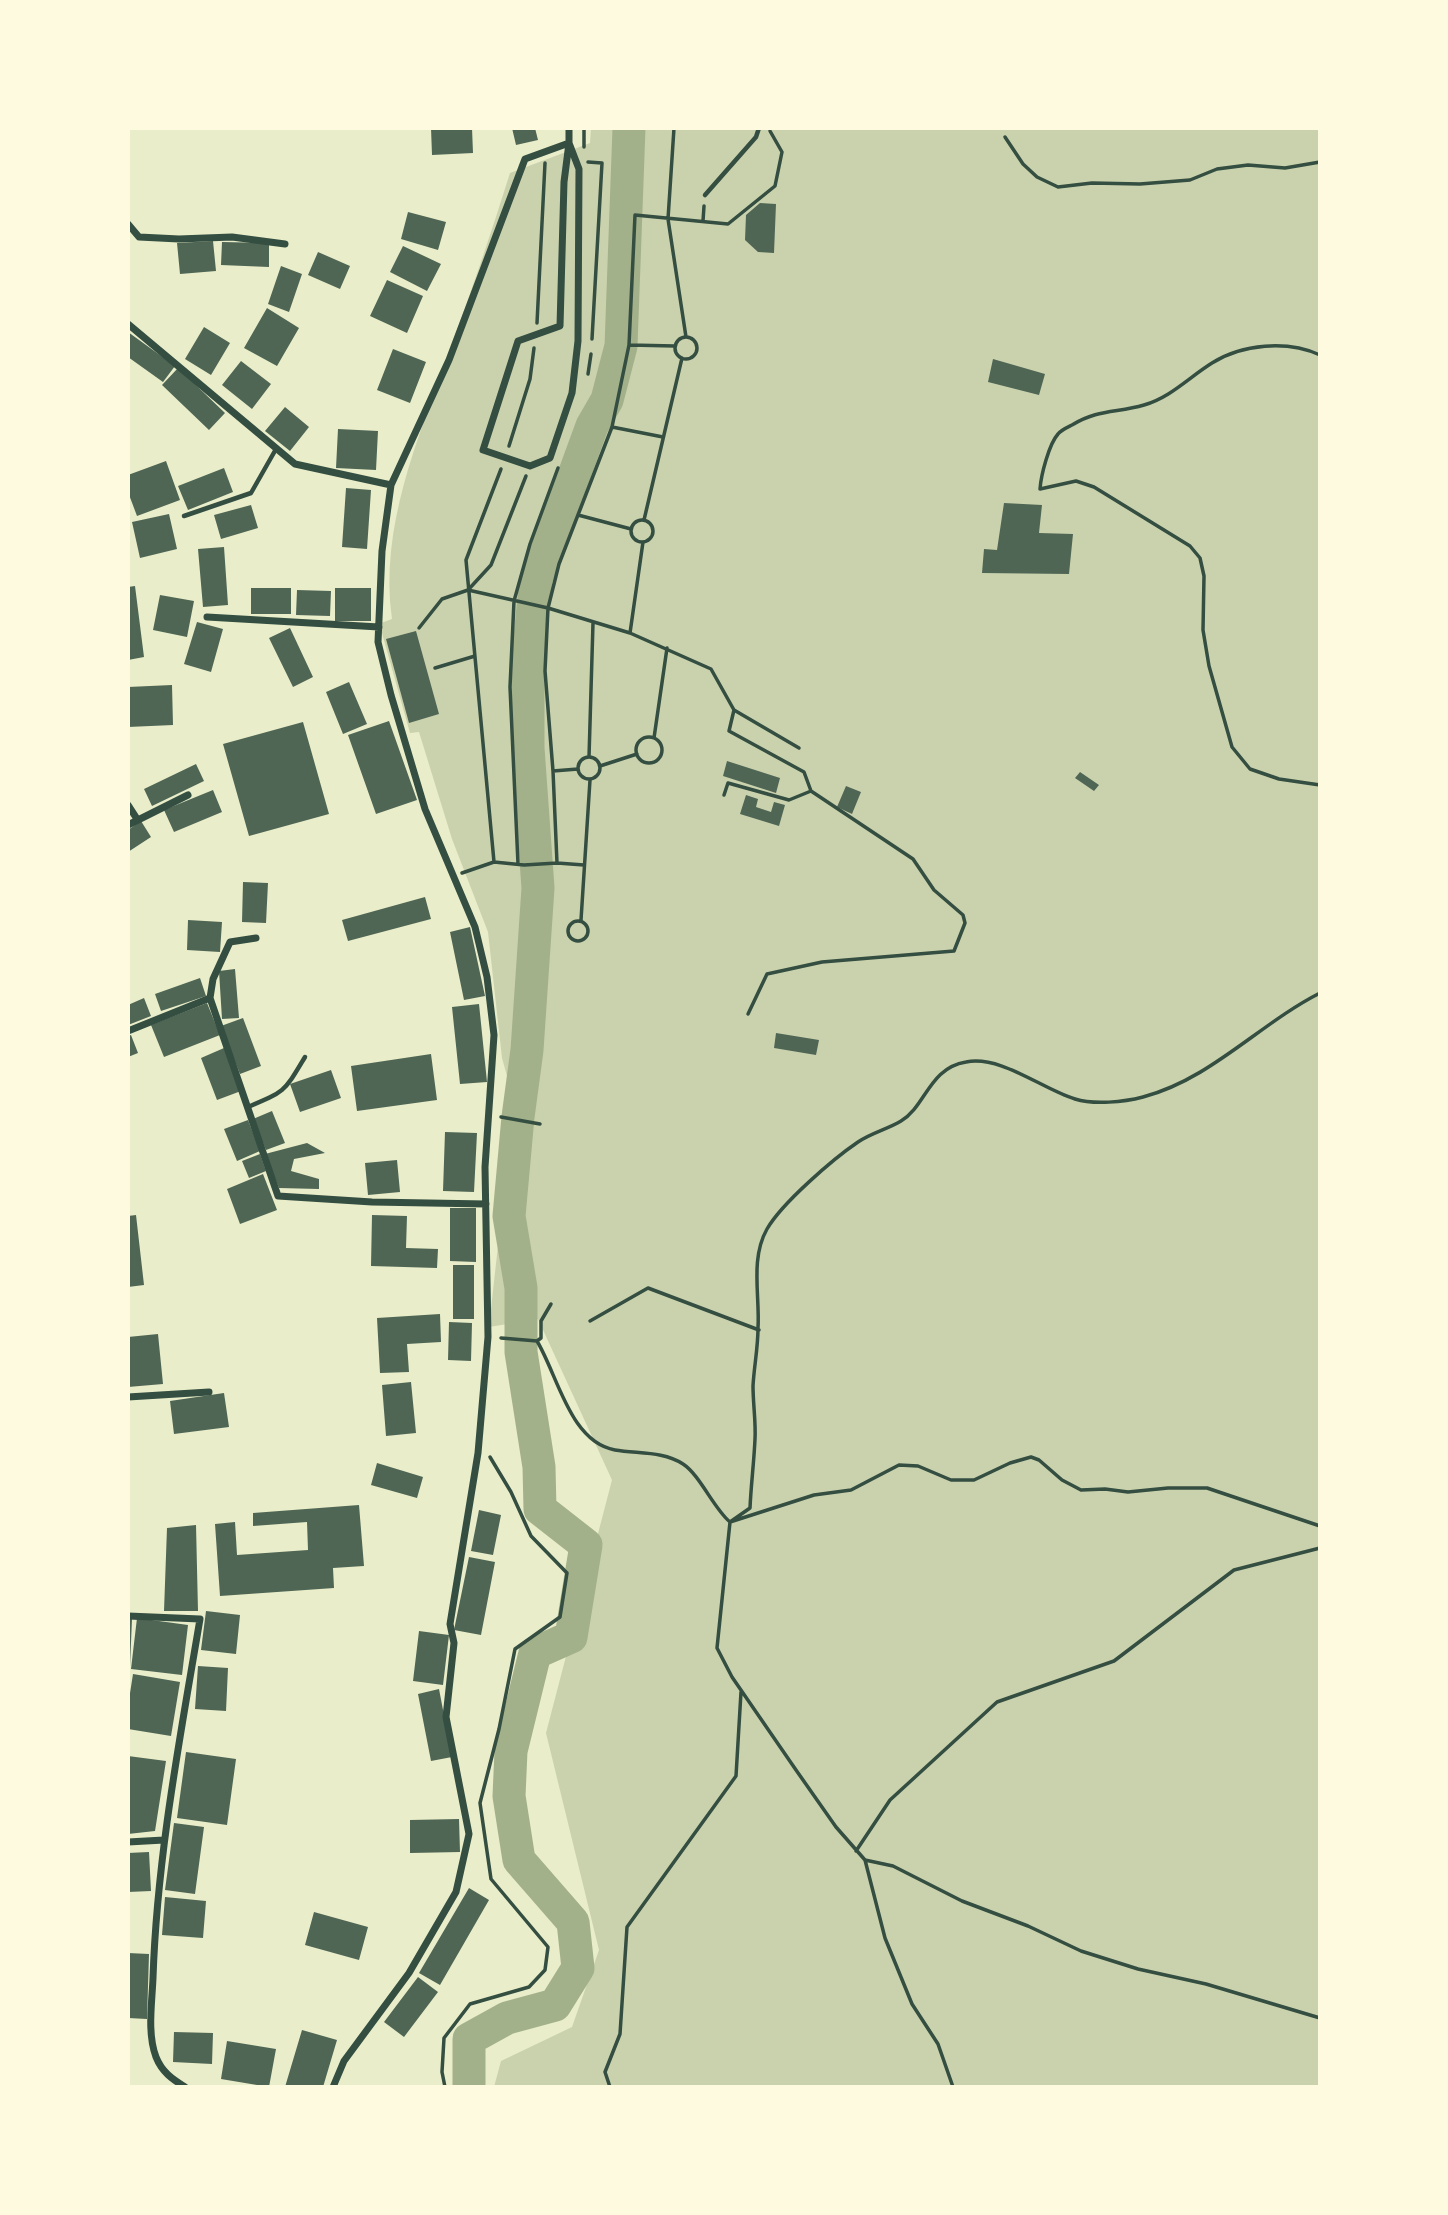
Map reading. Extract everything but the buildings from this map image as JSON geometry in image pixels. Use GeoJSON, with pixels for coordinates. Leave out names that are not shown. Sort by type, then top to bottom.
{"type":"FeatureCollection","features":[{"type":"Feature","properties":{"kind":"street"},"geometry":{"type":"LineString","coordinates":[[569,128],[564,182],[560,326],[518,341],[483,450],[530,466],[550,457],[572,393],[579,307],[579,169],[569,143]]}},
{"type":"Feature","properties":{"kind":"street"},"geometry":{"type":"LineString","coordinates":[[333,2087],[344,2061],[409,1973],[456,1892],[469,1834],[446,1717],[454,1643],[450,1624],[479,1438],[488,1337],[485,1167],[494,1035],[487,977],[475,927],[425,809],[378,642],[382,551],[391,485],[449,360],[525,159],[569,143]]}},
{"type":"Feature","properties":{"kind":"street"},"geometry":{"type":"LineString","coordinates":[[128,224],[139,237],[232,237],[285,244]]}},
{"type":"Feature","properties":{"kind":"street"},"geometry":{"type":"LineString","coordinates":[[128,324],[295,464],[391,485]]}},
{"type":"Feature","properties":{"kind":"street"},"geometry":{"type":"LineString","coordinates":[[207,617],[379,627]]}},
{"type":"Feature","properties":{"kind":"street"},"geometry":{"type":"LineString","coordinates":[[128,825],[188,795]]}},
{"type":"Feature","properties":{"kind":"street"},"geometry":{"type":"LineString","coordinates":[[128,804],[136,819]]}},
{"type":"Feature","properties":{"kind":"street"},"geometry":{"type":"LineString","coordinates":[[256,938],[230,942],[213,979],[210,998],[278,1196],[372,1202],[486,1204]]}},
{"type":"Feature","properties":{"kind":"street"},"geometry":{"type":"LineString","coordinates":[[128,1031],[210,998]]}},
{"type":"Feature","properties":{"kind":"street"},"geometry":{"type":"LineString","coordinates":[[128,1397],[209,1392]]}},
{"type":"Feature","properties":{"kind":"street"},"geometry":{"type":"LineString","coordinates":[[128,1616],[200,1619],[164,1840],[155,1928],[151,2027],[156,2056],[168,2077],[184,2087]]}},
{"type":"Feature","properties":{"kind":"street"},"geometry":{"type":"LineString","coordinates":[[128,1842],[164,1840]]}},
{"type":"Feature","properties":{"kind":"lane"},"geometry":{"type":"LineString","coordinates":[[705,195],[756,137],[759,128]]}},
{"type":"Feature","properties":{"kind":"lane"},"geometry":{"type":"LineString","coordinates":[[184,516],[251,494],[276,449]]}},
{"type":"Feature","properties":{"kind":"lane"},"geometry":{"type":"LineString","coordinates":[[247,1107],[281,1093],[290,1084],[305,1057]]}},
{"type":"Feature","properties":{"kind":"path"},"geometry":{"type":"LineString","coordinates":[[674,128],[668,219],[686,337]]}},
{"type":"Feature","properties":{"kind":"path"},"geometry":{"type":"LineString","coordinates":[[557,863],[545,671],[548,608],[559,564],[611,427],[629,345],[635,215],[728,224],[775,186],[782,152],[768,128]]}},
{"type":"Feature","properties":{"kind":"path"},"geometry":{"type":"LineString","coordinates":[[1005,137],[1023,164],[1037,177],[1058,187],[1092,183],[1140,184],[1160,180],[1191,180],[1217,169],[1248,165],[1285,168],[1320,162]]}},
{"type":"Feature","properties":{"kind":"path"},"geometry":{"type":"LineString","coordinates":[[703,221],[705,195]]}},
{"type":"Feature","properties":{"kind":"path"},"geometry":{"type":"LineString","coordinates":[[686,337],[695,341],[697,350],[691,358],[678,355],[675,346],[677,341],[686,337]]}},
{"type":"Feature","properties":{"kind":"path"},"geometry":{"type":"LineString","coordinates":[[629,345],[675,346]]}},
{"type":"Feature","properties":{"kind":"path"},"geometry":{"type":"LineString","coordinates":[[1320,355],[1277,345],[1248,348],[1213,362],[1170,395],[1142,406],[1083,418],[1058,433],[1041,478],[1040,489],[1076,481],[1094,487],[1190,546],[1200,558],[1204,576],[1203,630],[1209,666],[1232,747],[1250,769],[1279,779],[1320,785]]}},
{"type":"Feature","properties":{"kind":"path"},"geometry":{"type":"LineString","coordinates":[[643,520],[682,358]]}},
{"type":"Feature","properties":{"kind":"path"},"geometry":{"type":"LineString","coordinates":[[611,427],[663,437]]}},
{"type":"Feature","properties":{"kind":"path"},"geometry":{"type":"LineString","coordinates":[[419,628],[442,599],[468,590],[491,565],[530,466]]}},
{"type":"Feature","properties":{"kind":"path"},"geometry":{"type":"LineString","coordinates":[[578,515],[631,529]]}},
{"type":"Feature","properties":{"kind":"path"},"geometry":{"type":"LineString","coordinates":[[643,520],[651,524],[653,533],[643,542],[634,538],[631,529],[637,521],[643,520]]}},
{"type":"Feature","properties":{"kind":"path"},"geometry":{"type":"LineString","coordinates":[[630,633],[643,542]]}},
{"type":"Feature","properties":{"kind":"path"},"geometry":{"type":"LineString","coordinates":[[468,590],[548,608],[630,633],[711,668],[734,710],[799,748]]}},
{"type":"Feature","properties":{"kind":"path"},"geometry":{"type":"LineString","coordinates":[[468,590],[494,862]]}},
{"type":"Feature","properties":{"kind":"path"},"geometry":{"type":"LineString","coordinates":[[514,601],[510,687],[518,864]]}},
{"type":"Feature","properties":{"kind":"path"},"geometry":{"type":"LineString","coordinates":[[589,757],[593,622]]}},
{"type":"Feature","properties":{"kind":"path"},"geometry":{"type":"LineString","coordinates":[[653,738],[667,648]]}},
{"type":"Feature","properties":{"kind":"path"},"geometry":{"type":"LineString","coordinates":[[435,668],[475,656]]}},
{"type":"Feature","properties":{"kind":"path"},"geometry":{"type":"LineString","coordinates":[[734,710],[729,731],[804,772],[811,791],[912,859],[934,890],[963,915],[965,923],[954,951],[822,962],[767,974],[748,1014]]}},
{"type":"Feature","properties":{"kind":"path"},"geometry":{"type":"LineString","coordinates":[[653,738],[658,741],[662,751],[656,761],[645,762],[637,754],[638,743],[642,739],[653,738]]}},
{"type":"Feature","properties":{"kind":"path"},"geometry":{"type":"LineString","coordinates":[[600,766],[637,754]]}},
{"type":"Feature","properties":{"kind":"path"},"geometry":{"type":"LineString","coordinates":[[589,757],[594,758],[600,766],[598,775],[590,780],[581,776],[579,769],[580,762],[589,757]]}},
{"type":"Feature","properties":{"kind":"path"},"geometry":{"type":"LineString","coordinates":[[553,771],[579,769]]}},
{"type":"Feature","properties":{"kind":"path"},"geometry":{"type":"LineString","coordinates":[[581,920],[590,780]]}},
{"type":"Feature","properties":{"kind":"path"},"geometry":{"type":"LineString","coordinates":[[724,795],[728,783],[789,800],[811,791]]}},
{"type":"Feature","properties":{"kind":"path"},"geometry":{"type":"LineString","coordinates":[[454,876],[494,862],[584,865]]}},
{"type":"Feature","properties":{"kind":"path"},"geometry":{"type":"LineString","coordinates":[[581,920],[589,927],[589,933],[582,941],[576,942],[568,929],[575,921],[581,920]]}},
{"type":"Feature","properties":{"kind":"path"},"geometry":{"type":"LineString","coordinates":[[953,2087],[938,2044],[912,2004],[884,1938],[864,1860],[796,1770],[723,1663],[717,1648],[730,1522],[750,1508],[756,1437],[753,1389],[758,1329],[759,1250],[766,1230],[786,1205],[860,1140],[904,1119],[933,1082],[949,1068],[966,1061],[987,1062],[1012,1070],[1077,1100],[1114,1101],[1140,1098],[1166,1090],[1205,1071],[1276,1018],[1320,993]]}},
{"type":"Feature","properties":{"kind":"path"},"geometry":{"type":"LineString","coordinates":[[505,1118],[540,1124]]}},
{"type":"Feature","properties":{"kind":"path"},"geometry":{"type":"LineString","coordinates":[[590,1321],[648,1288],[758,1329]]}},
{"type":"Feature","properties":{"kind":"path"},"geometry":{"type":"LineString","coordinates":[[488,1337],[537,1341],[541,1338],[541,1321],[551,1304]]}},
{"type":"Feature","properties":{"kind":"path"},"geometry":{"type":"LineString","coordinates":[[537,1341],[549,1361],[567,1406],[587,1437],[607,1449],[666,1455],[686,1466],[715,1502],[722,1516],[730,1522]]}},
{"type":"Feature","properties":{"kind":"path"},"geometry":{"type":"LineString","coordinates":[[445,2087],[442,2072],[444,2038],[470,2004],[529,1987],[545,1970],[548,1947],[491,1879],[480,1803],[499,1729],[515,1649],[560,1617],[567,1573],[531,1536],[479,1438]]}},
{"type":"Feature","properties":{"kind":"path"},"geometry":{"type":"LineString","coordinates":[[730,1522],[814,1495],[852,1490],[900,1465],[918,1466],[951,1479],[974,1480],[1010,1463],[1031,1457],[1039,1460],[1062,1480],[1082,1490],[1128,1492],[1168,1488],[1207,1489],[1320,1526]]}},
{"type":"Feature","properties":{"kind":"path"},"geometry":{"type":"LineString","coordinates":[[856,1851],[890,1800],[997,1702],[1114,1661],[1234,1570],[1320,1548]]}},
{"type":"Feature","properties":{"kind":"path"},"geometry":{"type":"LineString","coordinates":[[610,2087],[605,2072],[620,2034],[627,1927],[736,1776],[741,1690]]}},
{"type":"Feature","properties":{"kind":"path"},"geometry":{"type":"LineString","coordinates":[[864,1860],[893,1866],[962,1901],[1028,1926],[1081,1951],[1139,1969],[1206,1983],[1320,2018]]}},
{"type":"Feature","properties":{"kind":"green space"},"geometry":{"type":"Polygon","coordinates":[[[591,128],[1320,128],[1320,2087],[494,2087],[501,2061],[572,2027],[599,1950],[546,1733],[612,1480],[538,1319],[489,1327],[514,1101],[502,1058],[488,932],[452,839],[419,732],[410,733],[381,623],[392,619],[389,585],[391,551],[404,484],[510,173],[590,143],[591,128]]]}},
{"type":"Feature","properties":{"kind":"waterway"},"geometry":{"type":"LineString","coordinates":[[469,2087],[469,2039],[507,2018],[555,2005],[578,1968],[573,1922],[519,1860],[509,1796],[511,1751],[535,1653],[571,1637],[586,1545],[540,1509],[539,1467],[521,1352],[521,1288],[509,1216],[527,1050],[538,888],[528,748],[528,655],[536,579],[592,426],[607,400],[621,346],[629,128]]}}]}
